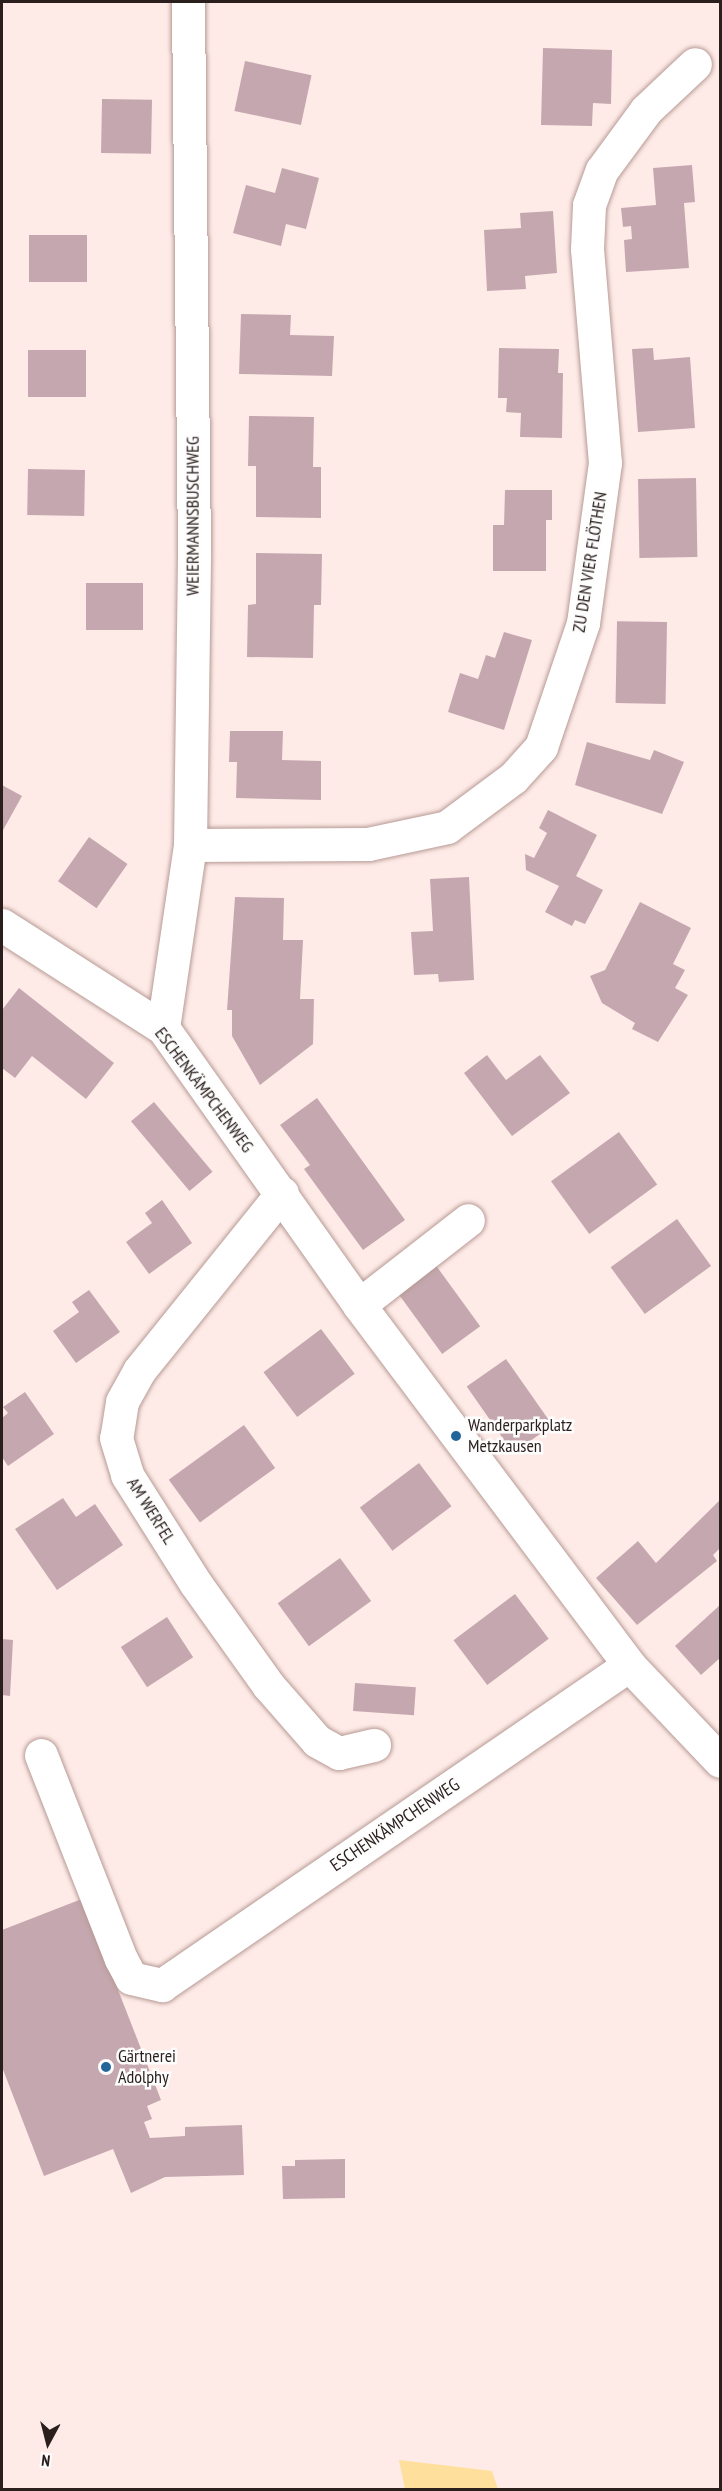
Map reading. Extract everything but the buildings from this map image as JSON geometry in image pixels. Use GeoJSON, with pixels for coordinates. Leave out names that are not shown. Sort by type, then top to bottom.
{"type":"FeatureCollection","features":[{"type":"Feature","properties":{"kind":"street","name":"WEIERMANNSBUSCHWEG"},"geometry":{"type":"LineString","coordinates":[[163,1028],[190,845],[194,552],[188,2]]}},
{"type":"Feature","properties":{"kind":"street","name":"ZU DEN VIER FLÖTHEN"},"geometry":{"type":"LineString","coordinates":[[190,845],[368,844],[447,827],[513,778],[541,747],[583,623],[605,463],[587,249],[589,205],[602,170],[646,110],[695,64]]}},
{"type":"Feature","properties":{"kind":"street","name":"ESCHENKÄMPCHENWEG"},"geometry":{"type":"LineString","coordinates":[[2,925],[163,1028],[282,1193],[359,1305],[629,1665],[720,1761]]}},
{"type":"Feature","properties":{"kind":"street","name":"AM WERFEL"},"geometry":{"type":"LineString","coordinates":[[282,1193],[139,1371],[122,1402],[116,1438],[127,1475],[196,1584],[268,1685],[317,1741],[339,1753],[374,1745]]}},
{"type":"Feature","properties":{"kind":"street"},"geometry":{"type":"LineString","coordinates":[[359,1305],[468,1220]]}},
{"type":"Feature","properties":{"kind":"street","name":"ESCHENKÄMPCHENWEG"},"geometry":{"type":"LineString","coordinates":[[41,1755],[131,1978],[162,1985],[629,1665]]}},
{"type":"Feature","properties":{"kind":"shaded area"},"geometry":{"type":"Polygon","coordinates":[[[399,2460],[492,2471],[498,2489],[405,2489],[399,2460]]]}},
{"type":"Feature","properties":{"kind":"place","name":"Wanderparkplatz Metzkausen"},"geometry":{"type":"Point","coordinates":[456,1436]}},
{"type":"Feature","properties":{"kind":"place","name":"Gärtnerei Adolphy"},"geometry":{"type":"Point","coordinates":[106,2067]}}]}
